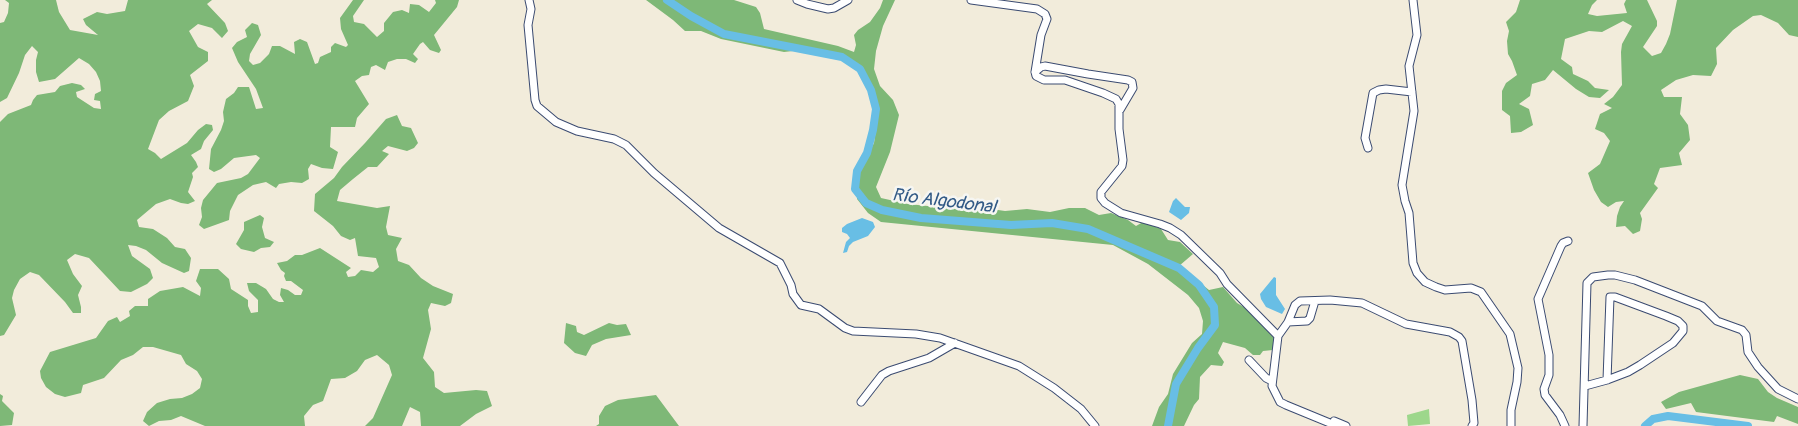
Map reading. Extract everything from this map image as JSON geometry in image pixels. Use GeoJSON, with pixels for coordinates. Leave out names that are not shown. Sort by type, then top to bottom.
{"type":"FeatureCollection","features":[{"type":"Feature","properties":{"kind":"street"},"geometry":{"type":"LineString","coordinates":[[529,0],[531,9],[528,25],[535,100],[537,106],[544,114],[577,132],[614,139],[626,145],[654,173],[719,228],[775,258],[780,263],[791,285],[793,294],[801,305],[819,310],[845,328],[853,331],[916,334],[955,343],[1019,366],[1054,388],[1081,409],[1095,426]]}},
{"type":"Feature","properties":{"kind":"street"},"geometry":{"type":"LineString","coordinates":[[797,0],[818,8],[828,9],[841,5],[848,0]]}},
{"type":"Feature","properties":{"kind":"street"},"geometry":{"type":"LineString","coordinates":[[971,0],[1037,9],[1046,14],[1047,19],[1042,30],[1035,72],[1039,79],[1065,80],[1114,97],[1118,101],[1123,160],[1122,166],[1101,192],[1105,203],[1122,212],[1170,228],[1181,235],[1220,273],[1226,284],[1278,336]]}},
{"type":"Feature","properties":{"kind":"street"},"geometry":{"type":"LineString","coordinates":[[1413,0],[1417,35],[1409,66],[1414,111],[1402,185],[1409,213],[1413,262],[1417,273],[1425,282],[1436,287],[1445,290],[1471,288],[1481,292],[1510,334],[1518,368],[1511,410],[1511,426]]}},
{"type":"Feature","properties":{"kind":"street"},"geometry":{"type":"LineString","coordinates":[[1035,72],[1041,66],[1045,66],[1128,80],[1133,84],[1133,88],[1119,110]]}},
{"type":"Feature","properties":{"kind":"street"},"geometry":{"type":"LineString","coordinates":[[1368,148],[1365,138],[1373,93],[1386,89],[1412,92]]}},
{"type":"Feature","properties":{"kind":"street"},"geometry":{"type":"LineString","coordinates":[[1565,426],[1560,415],[1545,395],[1544,389],[1549,375],[1549,354],[1538,299],[1561,246],[1568,241]]}},
{"type":"Feature","properties":{"kind":"street"},"geometry":{"type":"LineString","coordinates":[[1583,426],[1587,283],[1593,277],[1615,275],[1635,280],[1702,306],[1717,321],[1742,330],[1746,335],[1748,352],[1758,367],[1778,389],[1798,399]]}},
{"type":"Feature","properties":{"kind":"street"},"geometry":{"type":"LineString","coordinates":[[1585,386],[1608,380],[1634,369],[1673,343],[1683,331],[1682,326],[1678,321],[1666,316],[1615,297],[1610,297],[1608,380]]}},
{"type":"Feature","properties":{"kind":"street"},"geometry":{"type":"LineString","coordinates":[[1288,322],[1306,321],[1310,318],[1315,300]]}},
{"type":"Feature","properties":{"kind":"street"},"geometry":{"type":"LineString","coordinates":[[1337,426],[1280,402],[1272,386],[1278,336],[1288,322],[1295,305],[1300,301],[1350,300],[1374,307],[1406,324],[1450,332],[1459,337],[1462,341],[1475,425]]}},
{"type":"Feature","properties":{"kind":"street"},"geometry":{"type":"LineString","coordinates":[[861,402],[882,375],[929,358],[955,343]]}},
{"type":"Feature","properties":{"kind":"street"},"geometry":{"type":"LineString","coordinates":[[1249,360],[1266,378],[1273,382],[1282,398],[1346,426]]}},
{"type":"Feature","properties":{"kind":"green space"},"geometry":{"type":"Polygon","coordinates":[[[5,0],[56,0],[59,12],[70,30],[98,35],[86,25],[83,19],[97,12],[107,14],[125,11],[128,0],[212,0],[207,4],[225,23],[228,31],[222,38],[212,28],[198,24],[189,31],[198,47],[208,52],[208,61],[190,75],[194,86],[188,101],[169,111],[159,120],[148,149],[161,159],[187,143],[206,124],[212,125],[213,130],[204,141],[201,149],[191,155],[198,167],[192,173],[193,177],[188,192],[195,201],[188,204],[170,199],[156,204],[137,220],[139,227],[153,229],[167,238],[175,247],[185,249],[191,258],[189,271],[184,273],[162,263],[146,250],[128,245],[132,256],[150,269],[153,278],[147,284],[131,292],[120,291],[89,258],[75,254],[67,260],[73,274],[82,286],[78,295],[81,313],[73,313],[39,275],[30,272],[20,279],[14,290],[12,298],[16,315],[4,335],[0,336],[0,122],[8,114],[31,105],[37,95],[55,92],[60,86],[72,83],[81,85],[85,89],[76,92],[77,97],[94,108],[101,109],[100,101],[94,100],[95,94],[101,91],[100,81],[96,72],[89,64],[79,58],[55,79],[39,82],[36,72],[38,52],[32,46],[25,55],[7,98],[0,102],[0,23],[4,22],[8,13],[9,3],[5,0]]]}},
{"type":"Feature","properties":{"kind":"green space"},"geometry":{"type":"Polygon","coordinates":[[[353,0],[364,0],[353,16],[354,22],[364,24],[377,37],[384,31],[384,23],[393,12],[402,10],[409,13],[410,4],[419,5],[429,12],[436,3],[435,0],[459,0],[457,7],[434,35],[441,50],[439,53],[430,50],[423,42],[413,54],[418,59],[415,63],[406,59],[397,59],[388,62],[385,70],[376,65],[371,67],[369,75],[362,76],[355,81],[369,104],[357,118],[355,127],[331,127],[330,147],[338,152],[333,169],[311,164],[308,169],[309,179],[302,183],[279,184],[276,188],[266,182],[253,185],[238,195],[230,211],[229,220],[204,229],[199,225],[202,217],[201,208],[203,200],[217,183],[241,178],[248,174],[260,158],[256,155],[234,158],[221,169],[214,172],[209,169],[211,149],[224,121],[223,112],[226,99],[238,87],[249,87],[256,109],[263,108],[256,89],[238,62],[232,48],[237,42],[247,37],[245,30],[252,23],[258,25],[261,35],[250,54],[249,61],[253,65],[260,63],[269,54],[272,46],[280,46],[295,54],[294,42],[300,39],[307,42],[315,64],[318,63],[320,57],[331,52],[331,47],[335,43],[346,47],[348,45],[341,29],[340,18],[353,0]]]}},
{"type":"Feature","properties":{"kind":"green space"},"geometry":{"type":"Polygon","coordinates":[[[646,0],[734,0],[756,7],[760,13],[764,29],[838,46],[854,52],[856,45],[854,35],[870,22],[883,0],[895,0],[883,26],[876,51],[874,69],[880,86],[893,100],[899,115],[890,152],[876,187],[881,198],[908,204],[966,210],[971,203],[1005,211],[1027,209],[1050,212],[1069,208],[1085,208],[1099,215],[1111,213],[1128,220],[1136,226],[1143,222],[1161,229],[1168,240],[1180,242],[1193,254],[1179,266],[1209,290],[1223,287],[1274,338],[1273,350],[1263,351],[1260,355],[1253,355],[1245,348],[1223,342],[1218,353],[1224,362],[1222,366],[1211,365],[1200,377],[1199,399],[1184,426],[1152,426],[1159,407],[1168,394],[1173,374],[1192,343],[1202,334],[1203,321],[1199,308],[1188,295],[1148,264],[1113,245],[881,222],[868,213],[857,199],[857,177],[874,143],[878,115],[872,89],[860,69],[842,56],[811,49],[784,52],[721,39],[701,31],[685,31],[646,0]]]}},
{"type":"Feature","properties":{"kind":"green space"},"geometry":{"type":"Polygon","coordinates":[[[1520,0],[1597,0],[1592,5],[1588,14],[1597,16],[1627,13],[1624,4],[1626,0],[1647,0],[1657,21],[1657,26],[1643,47],[1652,56],[1661,53],[1666,44],[1677,0],[1798,0],[1798,37],[1789,35],[1778,23],[1761,15],[1753,16],[1733,30],[1716,48],[1717,64],[1711,76],[1693,75],[1676,80],[1661,90],[1664,97],[1682,97],[1680,114],[1688,125],[1690,140],[1679,153],[1682,165],[1660,168],[1654,184],[1658,188],[1640,213],[1642,219],[1640,231],[1633,234],[1625,226],[1616,227],[1617,216],[1624,201],[1616,202],[1608,207],[1601,202],[1588,173],[1600,164],[1610,141],[1604,133],[1595,129],[1600,114],[1612,108],[1604,104],[1613,97],[1622,85],[1622,44],[1632,26],[1623,21],[1602,32],[1589,31],[1565,39],[1561,59],[1572,67],[1573,74],[1588,81],[1595,88],[1609,90],[1600,98],[1589,97],[1553,70],[1545,80],[1532,84],[1530,96],[1519,104],[1529,109],[1533,125],[1521,132],[1511,133],[1510,116],[1502,110],[1502,91],[1506,83],[1517,75],[1508,54],[1507,41],[1509,31],[1506,22],[1516,12],[1520,0]]]}},
{"type":"Feature","properties":{"kind":"green space"},"geometry":{"type":"Polygon","coordinates":[[[397,115],[402,126],[411,128],[418,143],[414,148],[407,151],[388,146],[382,151],[389,154],[377,167],[368,167],[340,190],[337,201],[377,208],[390,206],[386,227],[388,235],[402,238],[396,249],[398,261],[409,265],[421,278],[433,286],[453,294],[451,303],[445,306],[431,303],[428,310],[431,329],[423,358],[434,372],[435,387],[444,393],[476,390],[487,391],[492,406],[476,414],[460,426],[421,426],[420,412],[410,407],[402,426],[365,426],[373,418],[392,375],[389,365],[377,355],[365,360],[357,371],[345,378],[331,379],[323,401],[313,405],[304,416],[305,426],[205,426],[181,416],[171,420],[159,421],[149,426],[143,421],[147,412],[157,403],[192,394],[200,388],[202,379],[197,371],[186,364],[181,355],[153,347],[143,347],[133,355],[121,360],[104,378],[83,385],[81,393],[65,397],[55,394],[46,387],[41,378],[40,371],[50,352],[96,338],[108,321],[117,317],[120,322],[130,316],[129,311],[135,306],[148,306],[148,299],[160,291],[183,287],[200,296],[201,288],[196,281],[200,269],[218,269],[229,279],[231,289],[248,300],[251,313],[258,312],[258,300],[249,291],[247,283],[256,283],[266,289],[273,299],[279,302],[284,302],[280,295],[281,288],[295,295],[301,295],[303,290],[291,281],[286,281],[285,273],[277,263],[287,261],[295,255],[302,255],[320,248],[351,268],[346,272],[348,277],[355,276],[361,270],[373,272],[379,267],[376,258],[358,256],[355,238],[350,240],[341,236],[333,226],[314,211],[315,194],[334,178],[386,119],[397,115]]]}},
{"type":"Feature","properties":{"kind":"green space"},"geometry":{"type":"Polygon","coordinates":[[[260,215],[264,218],[262,227],[265,238],[274,242],[270,247],[261,248],[254,252],[241,249],[236,244],[244,230],[244,222],[260,215]]]}},
{"type":"Feature","properties":{"kind":"green space"},"geometry":{"type":"Polygon","coordinates":[[[566,323],[576,326],[577,332],[584,335],[609,323],[617,325],[626,324],[631,335],[606,339],[592,345],[586,356],[575,353],[564,343],[566,323]]]}},
{"type":"Feature","properties":{"kind":"green space"},"geometry":{"type":"Polygon","coordinates":[[[1740,375],[1758,379],[1768,392],[1798,407],[1798,424],[1777,416],[1774,422],[1696,412],[1691,403],[1666,409],[1661,402],[1679,392],[1740,375]]]}},
{"type":"Feature","properties":{"kind":"green space"},"geometry":{"type":"Polygon","coordinates":[[[0,394],[3,396],[2,401],[14,413],[12,425],[0,426],[0,394]]]}},
{"type":"Feature","properties":{"kind":"green space"},"geometry":{"type":"Polygon","coordinates":[[[656,395],[679,426],[596,426],[599,424],[599,416],[605,406],[618,400],[656,395]]]}},
{"type":"Feature","properties":{"kind":"green space"},"geometry":{"type":"Polygon","coordinates":[[[1429,409],[1430,424],[1408,426],[1407,415],[1429,409]]]}},
{"type":"Feature","properties":{"kind":"water"},"geometry":{"type":"Polygon","coordinates":[[[1176,198],[1185,207],[1190,207],[1189,213],[1181,220],[1169,212],[1176,198]]]}},
{"type":"Feature","properties":{"kind":"water"},"geometry":{"type":"Polygon","coordinates":[[[862,218],[873,222],[875,227],[868,236],[853,242],[847,252],[843,253],[846,242],[850,238],[842,232],[842,228],[862,218]]]}},
{"type":"Feature","properties":{"kind":"water"},"geometry":{"type":"Polygon","coordinates":[[[1274,277],[1276,278],[1276,295],[1285,309],[1282,314],[1266,307],[1261,299],[1260,294],[1274,277]]]}},
{"type":"Feature","properties":{"kind":"waterway","name":"Río Algodonal"},"geometry":{"type":"LineString","coordinates":[[667,0],[724,34],[842,57],[860,69],[871,90],[876,109],[867,153],[857,171],[855,189],[866,203],[882,210],[921,218],[1011,225],[1052,223],[1088,229],[1179,268],[1199,285],[1214,307],[1215,325],[1176,384],[1168,426]]}},
{"type":"Feature","properties":{"kind":"waterway","name":"Río Algodonal"},"geometry":{"type":"LineString","coordinates":[[1645,426],[1653,419],[1668,416],[1748,426]]}}]}
